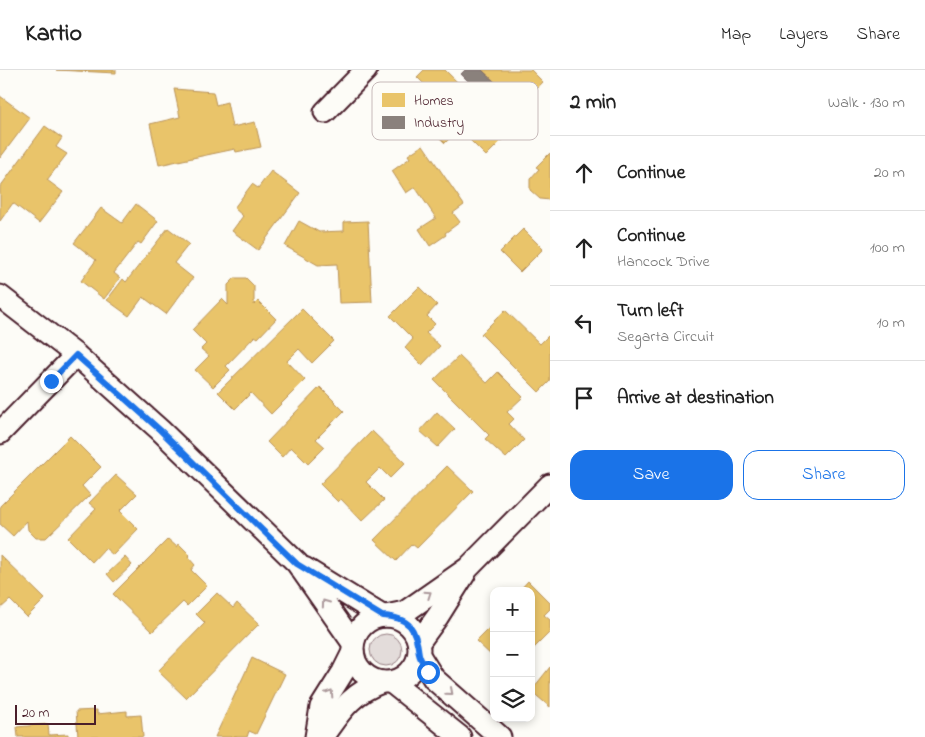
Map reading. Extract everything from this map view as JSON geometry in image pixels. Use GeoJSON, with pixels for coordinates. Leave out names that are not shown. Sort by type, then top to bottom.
{"type":"FeatureCollection","features":[{"type":"Feature","properties":{"kind":"street"},"geometry":{"type":"LineString","coordinates":[[325,112],[366,70]]}},
{"type":"Feature","properties":{"kind":"street"},"geometry":{"type":"LineString","coordinates":[[0,296],[76,355],[160,430],[297,564],[353,648],[362,672],[371,679],[386,682],[460,737]]}},
{"type":"Feature","properties":{"kind":"street"},"geometry":{"type":"LineString","coordinates":[[0,433],[76,355]]}},
{"type":"Feature","properties":{"kind":"street"},"geometry":{"type":"LineString","coordinates":[[316,737],[321,707],[343,672],[364,624],[384,616],[405,612],[468,568],[550,485]]}},
{"type":"Feature","properties":{"kind":"street"},"geometry":{"type":"LineString","coordinates":[[297,564],[384,616],[397,618],[407,623],[414,632],[419,648],[434,679],[500,737]]}},
{"type":"Feature","properties":{"kind":"street"},"geometry":{"type":"LineString","coordinates":[[322,737],[352,699],[364,689],[402,679],[410,673],[419,648],[468,568]]}},
{"type":"Feature","properties":{"kind":"shaded area"},"geometry":{"type":"Polygon","coordinates":[[[386,634],[392,635],[397,639],[401,644],[401,656],[397,661],[392,665],[386,666],[380,665],[375,661],[371,656],[370,650],[371,644],[375,639],[380,635],[386,634]]]}},
{"type":"Feature","properties":{"kind":"building: Homes"},"geometry":{"type":"Polygon","coordinates":[[[56,70],[116,70],[116,73],[56,70]]]}},
{"type":"Feature","properties":{"kind":"building: Homes"},"geometry":{"type":"Polygon","coordinates":[[[424,70],[445,70],[457,82],[422,82],[417,77],[424,70]]]}},
{"type":"Feature","properties":{"kind":"building: Homes"},"geometry":{"type":"Polygon","coordinates":[[[482,70],[531,70],[543,82],[538,87],[538,82],[495,82],[482,70]]]}},
{"type":"Feature","properties":{"kind":"building: Homes"},"geometry":{"type":"Polygon","coordinates":[[[174,89],[213,92],[216,105],[227,102],[232,127],[255,122],[261,147],[236,152],[235,149],[159,165],[150,124],[180,117],[174,89]]]}},
{"type":"Feature","properties":{"kind":"building: Homes"},"geometry":{"type":"Polygon","coordinates":[[[0,96],[30,118],[0,158],[0,96]]]}},
{"type":"Feature","properties":{"kind":"building: Homes"},"geometry":{"type":"Polygon","coordinates":[[[45,126],[62,138],[56,147],[67,154],[47,180],[63,192],[39,223],[13,203],[0,221],[0,187],[45,126]]]}},
{"type":"Feature","properties":{"kind":"building: Homes"},"geometry":{"type":"Polygon","coordinates":[[[470,140],[502,140],[486,156],[470,140]]]}},
{"type":"Feature","properties":{"kind":"building: Homes"},"geometry":{"type":"Polygon","coordinates":[[[423,145],[464,205],[453,213],[460,222],[430,246],[419,229],[436,218],[415,187],[406,193],[392,171],[410,158],[408,155],[423,145]]]}},
{"type":"Feature","properties":{"kind":"building: Homes"},"geometry":{"type":"Polygon","coordinates":[[[550,153],[550,200],[540,199],[530,190],[530,179],[539,169],[536,167],[550,153]]]}},
{"type":"Feature","properties":{"kind":"building: Homes"},"geometry":{"type":"Polygon","coordinates":[[[271,171],[300,193],[258,250],[232,231],[243,216],[234,208],[252,184],[258,188],[271,171]]]}},
{"type":"Feature","properties":{"kind":"building: Homes"},"geometry":{"type":"Polygon","coordinates":[[[136,204],[158,221],[141,244],[138,242],[114,273],[120,278],[104,299],[81,281],[96,260],[74,243],[101,208],[122,223],[136,204]]]}},
{"type":"Feature","properties":{"kind":"building: Homes"},"geometry":{"type":"Polygon","coordinates":[[[299,221],[319,232],[344,231],[344,222],[368,221],[372,302],[339,303],[337,264],[318,265],[285,246],[299,221]]]}},
{"type":"Feature","properties":{"kind":"building: Homes"},"geometry":{"type":"Polygon","coordinates":[[[168,228],[189,244],[174,263],[193,278],[166,314],[143,297],[129,316],[107,300],[123,279],[126,282],[168,228]]]}},
{"type":"Feature","properties":{"kind":"building: Homes"},"geometry":{"type":"Polygon","coordinates":[[[523,229],[543,249],[520,272],[500,252],[523,229]]]}},
{"type":"Feature","properties":{"kind":"building: Homes"},"geometry":{"type":"Polygon","coordinates":[[[235,278],[246,278],[254,286],[254,305],[258,301],[276,319],[258,338],[255,336],[226,366],[230,370],[213,387],[195,370],[209,356],[201,349],[206,344],[192,330],[222,299],[228,305],[228,285],[235,278]]]}},
{"type":"Feature","properties":{"kind":"building: Homes"},"geometry":{"type":"Polygon","coordinates":[[[419,287],[437,305],[427,316],[435,324],[426,333],[440,346],[422,365],[405,348],[413,339],[390,316],[419,287]]]}},
{"type":"Feature","properties":{"kind":"building: Homes"},"geometry":{"type":"Polygon","coordinates":[[[302,309],[334,341],[312,363],[299,349],[287,361],[305,380],[271,414],[251,393],[235,409],[218,392],[302,309]]]}},
{"type":"Feature","properties":{"kind":"building: Homes"},"geometry":{"type":"Polygon","coordinates":[[[505,310],[540,344],[548,336],[550,338],[550,381],[539,392],[481,334],[505,310]]]}},
{"type":"Feature","properties":{"kind":"building: Homes"},"geometry":{"type":"Polygon","coordinates":[[[459,356],[487,383],[498,372],[523,397],[507,412],[514,419],[509,424],[524,440],[506,458],[485,439],[489,435],[434,380],[459,356]]]}},
{"type":"Feature","properties":{"kind":"building: Homes"},"geometry":{"type":"Polygon","coordinates":[[[320,387],[344,411],[316,439],[325,447],[308,464],[291,447],[282,457],[267,442],[320,387]]]}},
{"type":"Feature","properties":{"kind":"building: Homes"},"geometry":{"type":"Polygon","coordinates":[[[437,412],[455,429],[438,447],[420,431],[437,412]]]}},
{"type":"Feature","properties":{"kind":"building: Homes"},"geometry":{"type":"Polygon","coordinates":[[[372,431],[405,463],[390,478],[380,468],[366,482],[384,500],[362,521],[341,499],[338,502],[320,484],[372,431]]]}},
{"type":"Feature","properties":{"kind":"building: Homes"},"geometry":{"type":"Polygon","coordinates":[[[70,436],[101,467],[82,486],[90,495],[46,538],[36,538],[28,530],[27,521],[13,536],[0,524],[0,506],[70,436]]]}},
{"type":"Feature","properties":{"kind":"building: Homes"},"geometry":{"type":"Polygon","coordinates":[[[447,466],[473,491],[417,548],[412,544],[396,561],[374,540],[447,466]]]}},
{"type":"Feature","properties":{"kind":"building: Homes"},"geometry":{"type":"Polygon","coordinates":[[[116,475],[137,494],[120,511],[138,529],[113,555],[105,548],[92,562],[68,538],[96,509],[89,503],[116,475]]]}},
{"type":"Feature","properties":{"kind":"building: Homes"},"geometry":{"type":"Polygon","coordinates":[[[168,539],[177,547],[179,544],[190,555],[188,557],[195,565],[191,570],[207,586],[187,606],[183,602],[152,632],[113,594],[168,539]]]}},
{"type":"Feature","properties":{"kind":"building: Homes"},"geometry":{"type":"Polygon","coordinates":[[[0,555],[45,599],[27,617],[10,600],[0,609],[0,555]]]}},
{"type":"Feature","properties":{"kind":"building: Homes"},"geometry":{"type":"Polygon","coordinates":[[[125,557],[132,565],[114,582],[107,574],[125,557]]]}},
{"type":"Feature","properties":{"kind":"building: Homes"},"geometry":{"type":"Polygon","coordinates":[[[528,581],[534,587],[523,587],[528,581]]]}},
{"type":"Feature","properties":{"kind":"building: Homes"},"geometry":{"type":"Polygon","coordinates":[[[535,588],[550,603],[550,609],[544,615],[550,620],[550,632],[535,647],[535,588]]]}},
{"type":"Feature","properties":{"kind":"building: Homes"},"geometry":{"type":"Polygon","coordinates":[[[217,593],[233,608],[237,603],[259,624],[186,698],[158,671],[205,623],[196,614],[217,593]]]}},
{"type":"Feature","properties":{"kind":"building: Homes"},"geometry":{"type":"Polygon","coordinates":[[[490,627],[490,654],[476,641],[490,627]]]}},
{"type":"Feature","properties":{"kind":"building: Homes"},"geometry":{"type":"Polygon","coordinates":[[[252,658],[285,674],[256,734],[249,731],[247,737],[215,737],[252,658]]]}},
{"type":"Feature","properties":{"kind":"building: Homes"},"geometry":{"type":"Polygon","coordinates":[[[550,667],[550,707],[535,694],[535,686],[550,667]]]}},
{"type":"Feature","properties":{"kind":"building: Homes"},"geometry":{"type":"Polygon","coordinates":[[[97,710],[97,714],[127,711],[127,716],[141,715],[143,737],[78,737],[76,711],[97,710]]]}},
{"type":"Feature","properties":{"kind":"building: Homes"},"geometry":{"type":"Polygon","coordinates":[[[48,724],[49,735],[68,734],[68,737],[18,737],[17,727],[48,724]]]}},
{"type":"Feature","properties":{"kind":"building: Industry"},"geometry":{"type":"Polygon","coordinates":[[[465,70],[482,70],[495,82],[469,82],[461,74],[465,70]]]}},
{"type":"Feature","properties":{"kind":"route"},"geometry":{"type":"LineString","coordinates":[[51,381],[76,355],[160,430],[297,564],[382,616],[397,618],[407,623],[419,642],[419,655],[428,672]]}}]}
